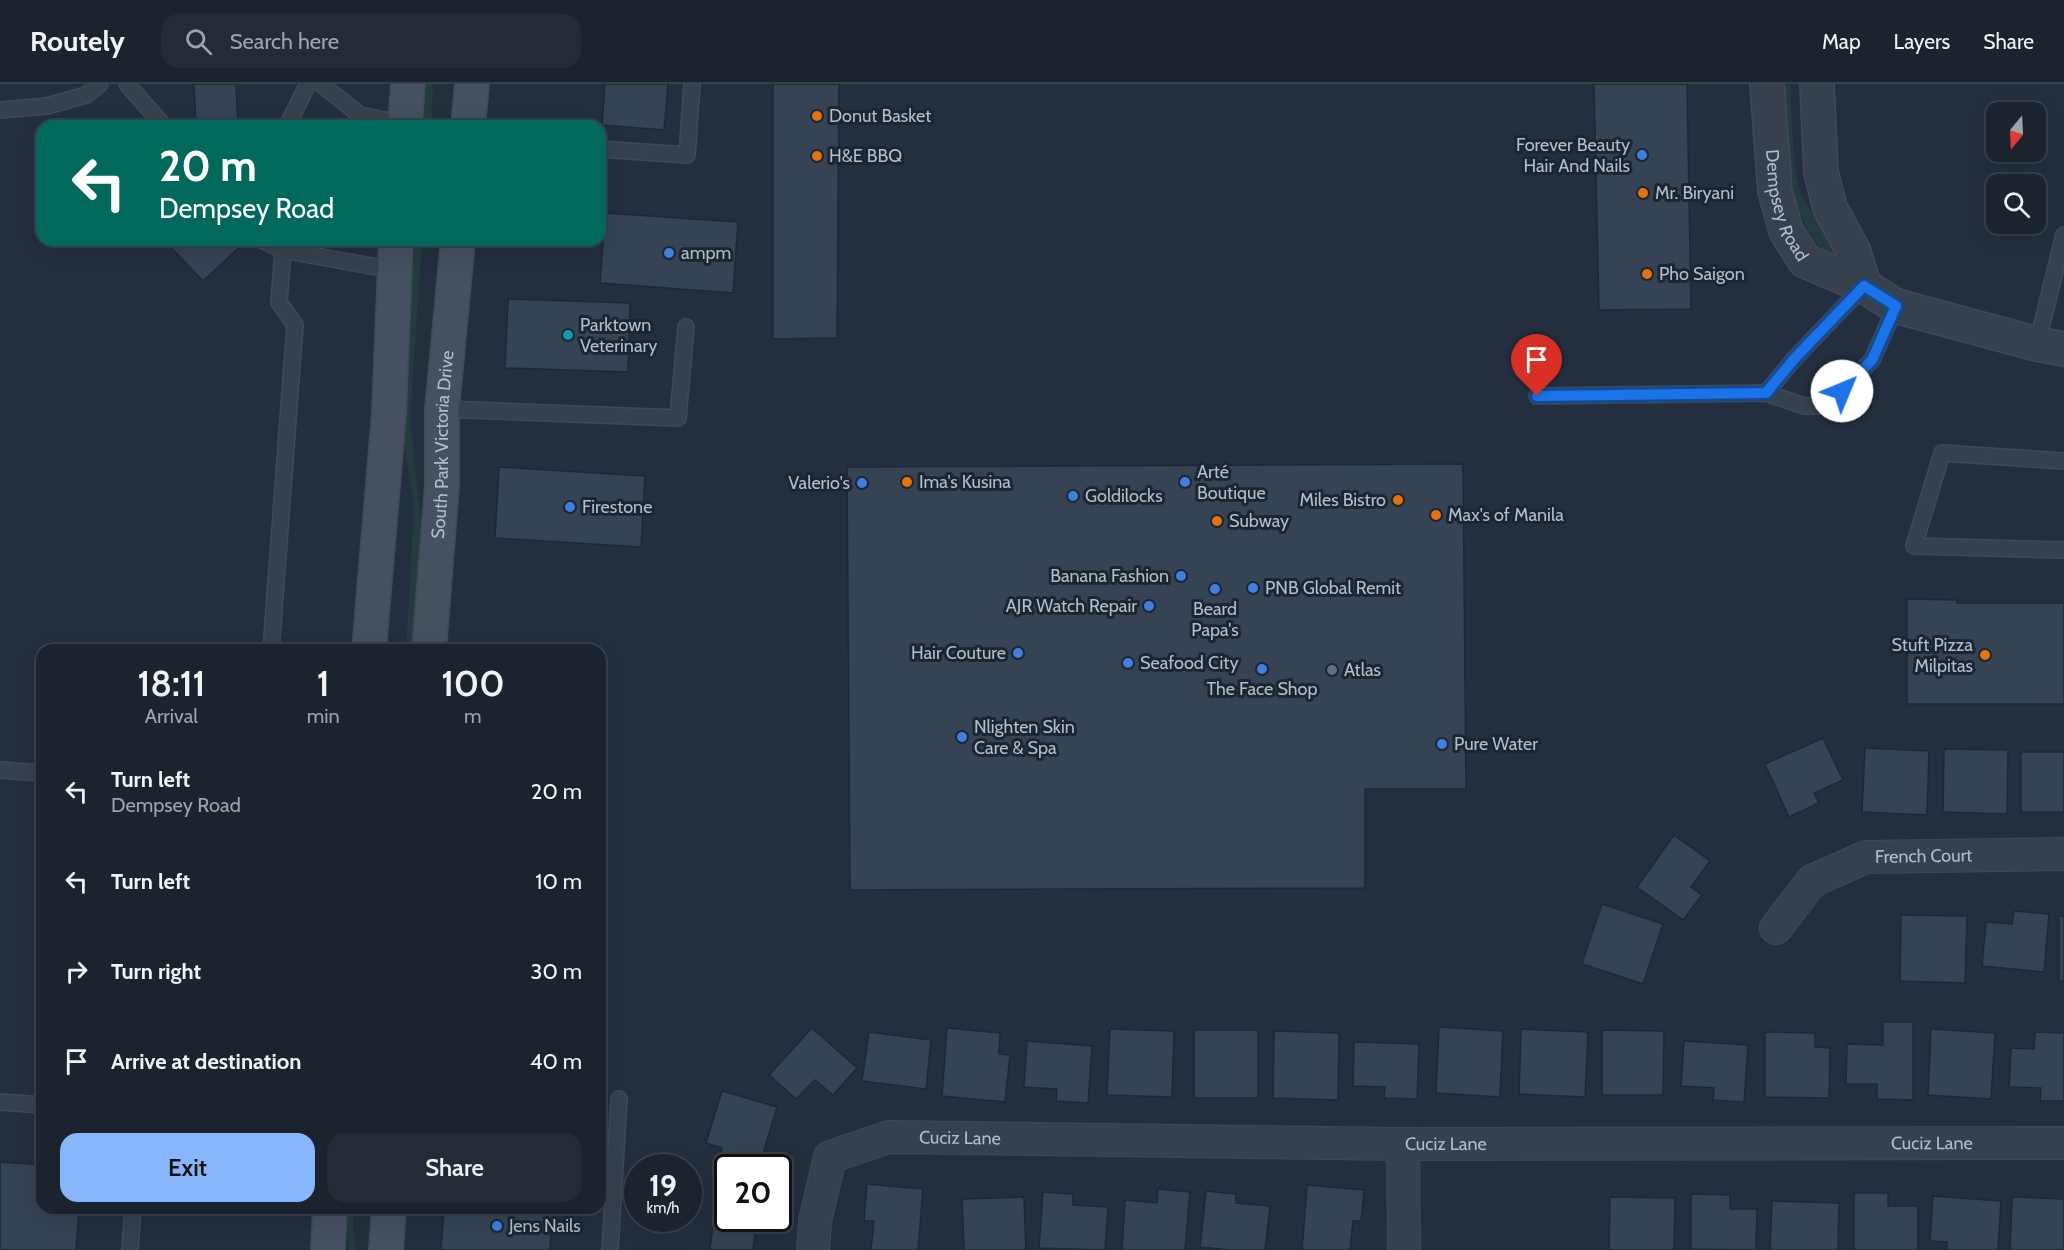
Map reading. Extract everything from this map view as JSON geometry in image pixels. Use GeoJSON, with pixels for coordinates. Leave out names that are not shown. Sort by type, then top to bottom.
{"type":"FeatureCollection","features":[{"type":"Feature","properties":{"kind":"main road"},"geometry":{"type":"LineString","coordinates":[[405,120],[408,84]]}},
{"type":"Feature","properties":{"kind":"main road"},"geometry":{"type":"LineString","coordinates":[[469,120],[472,84]]}},
{"type":"Feature","properties":{"kind":"main road","name":"South Park Victoria Drive"},"geometry":{"type":"LineString","coordinates":[[429,644],[442,486],[442,409],[457,246]]}},
{"type":"Feature","properties":{"kind":"main road"},"geometry":{"type":"LineString","coordinates":[[370,644],[389,413],[395,255]]}},
{"type":"Feature","properties":{"kind":"main road"},"geometry":{"type":"LineString","coordinates":[[328,1250],[330,1214]]}},
{"type":"Feature","properties":{"kind":"main road"},"geometry":{"type":"LineString","coordinates":[[386,1250],[389,1214]]}},
{"type":"Feature","properties":{"kind":"street","name":"Dempsey Road"},"geometry":{"type":"LineString","coordinates":[[1767,84],[1775,191],[1786,231],[1805,261],[1864,286],[1896,306],[2050,347]]}},
{"type":"Feature","properties":{"kind":"street","name":"Dempsey Road"},"geometry":{"type":"LineString","coordinates":[[1817,84],[1821,172],[1830,208],[1854,252],[1864,286]]}},
{"type":"Feature","properties":{"kind":"street","name":"French Court"},"geometry":{"type":"LineString","coordinates":[[1776,928],[1812,881],[1866,857],[2064,854]]}},
{"type":"Feature","properties":{"kind":"street","name":"Cuciz Lane"},"geometry":{"type":"LineString","coordinates":[[813,1250],[815,1221],[830,1157],[889,1137],[1403,1144],[2064,1143]]}},
{"type":"Feature","properties":{"kind":"street"},"geometry":{"type":"LineString","coordinates":[[1403,1144],[1404,1250]]}},
{"type":"Feature","properties":{"kind":"lane"},"geometry":{"type":"LineString","coordinates":[[0,110],[47,106],[86,95],[100,84]]}},
{"type":"Feature","properties":{"kind":"lane"},"geometry":{"type":"LineString","coordinates":[[127,84],[159,120]]}},
{"type":"Feature","properties":{"kind":"lane"},"geometry":{"type":"LineString","coordinates":[[290,120],[308,84]]}},
{"type":"Feature","properties":{"kind":"lane"},"geometry":{"type":"LineString","coordinates":[[321,84],[360,115],[382,120]]}},
{"type":"Feature","properties":{"kind":"lane"},"geometry":{"type":"LineString","coordinates":[[606,149],[687,156],[692,84]]}},
{"type":"Feature","properties":{"kind":"lane"},"geometry":{"type":"LineString","coordinates":[[2050,347],[2064,235]]}},
{"type":"Feature","properties":{"kind":"lane"},"geometry":{"type":"LineString","coordinates":[[275,246],[283,250],[395,255]]}},
{"type":"Feature","properties":{"kind":"lane"},"geometry":{"type":"LineString","coordinates":[[271,644],[296,325],[279,302],[283,250]]}},
{"type":"Feature","properties":{"kind":"lane"},"geometry":{"type":"LineString","coordinates":[[1766,393],[1795,358],[1864,286]]}},
{"type":"Feature","properties":{"kind":"lane"},"geometry":{"type":"LineString","coordinates":[[1537,396],[1766,393],[1804,406],[1827,406],[1872,360],[1896,306]]}},
{"type":"Feature","properties":{"kind":"lane"},"geometry":{"type":"LineString","coordinates":[[442,409],[678,418],[686,327]]}},
{"type":"Feature","properties":{"kind":"lane"},"geometry":{"type":"LineString","coordinates":[[2064,461],[1942,453],[1914,546],[2064,550]]}},
{"type":"Feature","properties":{"kind":"lane"},"geometry":{"type":"LineString","coordinates":[[0,770],[36,772]]}},
{"type":"Feature","properties":{"kind":"lane"},"geometry":{"type":"LineString","coordinates":[[610,1250],[619,1099]]}},
{"type":"Feature","properties":{"kind":"lane"},"geometry":{"type":"LineString","coordinates":[[0,1102],[36,1105]]}},
{"type":"Feature","properties":{"kind":"lane"},"geometry":{"type":"LineString","coordinates":[[130,1250],[133,1214]]}},
{"type":"Feature","properties":{"kind":"green space"},"geometry":{"type":"Polygon","coordinates":[[[426,84],[433,84],[431,120],[423,120],[426,84]]]}},
{"type":"Feature","properties":{"kind":"green space"},"geometry":{"type":"Polygon","coordinates":[[[1783,84],[1790,84],[1794,159],[1799,190],[1849,272],[1821,250],[1805,225],[1792,192],[1788,171],[1783,84]]]}},
{"type":"Feature","properties":{"kind":"green space"},"geometry":{"type":"Polygon","coordinates":[[[415,246],[422,246],[410,420],[421,519],[412,644],[406,644],[414,509],[404,441],[403,406],[415,246]]]}},
{"type":"Feature","properties":{"kind":"green space"},"geometry":{"type":"Polygon","coordinates":[[[348,1214],[354,1214],[355,1250],[349,1250],[348,1214]]]}},
{"type":"Feature","properties":{"kind":"building"},"geometry":{"type":"Polygon","coordinates":[[[194,84],[236,84],[238,120],[196,120],[194,84]]]}},
{"type":"Feature","properties":{"kind":"building"},"geometry":{"type":"Polygon","coordinates":[[[605,84],[668,84],[664,130],[606,125],[606,120],[602,120],[605,84]]]}},
{"type":"Feature","properties":{"kind":"building"},"geometry":{"type":"Polygon","coordinates":[[[773,84],[839,84],[837,338],[773,339],[773,84]]]}},
{"type":"Feature","properties":{"kind":"building"},"geometry":{"type":"Polygon","coordinates":[[[1594,84],[1687,84],[1691,309],[1599,310],[1594,84]]]}},
{"type":"Feature","properties":{"kind":"building","name":"ampm"},"geometry":{"type":"Polygon","coordinates":[[[606,213],[738,222],[733,293],[600,283],[603,246],[606,246],[606,213]]]}},
{"type":"Feature","properties":{"kind":"building"},"geometry":{"type":"Polygon","coordinates":[[[170,246],[241,246],[203,281],[170,246]]]}},
{"type":"Feature","properties":{"kind":"building","name":"Parktown Veterinary"},"geometry":{"type":"Polygon","coordinates":[[[508,299],[630,303],[628,372],[505,368],[508,299]]]}},
{"type":"Feature","properties":{"kind":"building"},"geometry":{"type":"Polygon","coordinates":[[[1463,464],[1466,789],[1365,789],[1365,888],[850,890],[847,467],[1463,464]]]}},
{"type":"Feature","properties":{"kind":"building","name":"Firestone"},"geometry":{"type":"Polygon","coordinates":[[[499,467],[645,476],[641,547],[495,538],[499,467]]]}},
{"type":"Feature","properties":{"kind":"building"},"geometry":{"type":"Polygon","coordinates":[[[1907,599],[1957,600],[1957,603],[2064,603],[2064,704],[1907,704],[1907,599]]]}},
{"type":"Feature","properties":{"kind":"building"},"geometry":{"type":"Polygon","coordinates":[[[1823,738],[1843,780],[1814,793],[1819,803],[1789,817],[1765,764],[1823,738]]]}},
{"type":"Feature","properties":{"kind":"building"},"geometry":{"type":"Polygon","coordinates":[[[1865,748],[1929,751],[1927,815],[1862,812],[1865,748]]]}},
{"type":"Feature","properties":{"kind":"building"},"geometry":{"type":"Polygon","coordinates":[[[1944,749],[2008,750],[2007,814],[1943,812],[1944,749]]]}},
{"type":"Feature","properties":{"kind":"building"},"geometry":{"type":"Polygon","coordinates":[[[2021,752],[2064,752],[2064,812],[2021,812],[2021,752]]]}},
{"type":"Feature","properties":{"kind":"building"},"geometry":{"type":"Polygon","coordinates":[[[1674,835],[1710,861],[1691,887],[1702,895],[1683,920],[1637,887],[1674,835]]]}},
{"type":"Feature","properties":{"kind":"building"},"geometry":{"type":"Polygon","coordinates":[[[1602,904],[1663,924],[1643,984],[1582,964],[1602,904]]]}},
{"type":"Feature","properties":{"kind":"building"},"geometry":{"type":"Polygon","coordinates":[[[2014,911],[2049,914],[2044,972],[1982,966],[1986,922],[2012,924],[2014,911]]]}},
{"type":"Feature","properties":{"kind":"building"},"geometry":{"type":"Polygon","coordinates":[[[1901,915],[1967,916],[1965,983],[1900,981],[1901,915]]]}},
{"type":"Feature","properties":{"kind":"building"},"geometry":{"type":"Polygon","coordinates":[[[2059,916],[2064,916],[2064,981],[2059,981],[2059,916]]]}},
{"type":"Feature","properties":{"kind":"building"},"geometry":{"type":"Polygon","coordinates":[[[1883,1022],[1913,1022],[1913,1100],[1877,1099],[1877,1084],[1846,1084],[1847,1044],[1883,1045],[1883,1022]]]}},
{"type":"Feature","properties":{"kind":"building"},"geometry":{"type":"Polygon","coordinates":[[[1439,1027],[1503,1031],[1500,1097],[1436,1093],[1439,1027]]]}},
{"type":"Feature","properties":{"kind":"building"},"geometry":{"type":"Polygon","coordinates":[[[812,1028],[857,1068],[833,1095],[815,1080],[796,1099],[769,1075],[812,1028]]]}},
{"type":"Feature","properties":{"kind":"building"},"geometry":{"type":"Polygon","coordinates":[[[947,1028],[1000,1033],[999,1054],[1010,1055],[1005,1102],[942,1096],[947,1028]]]}},
{"type":"Feature","properties":{"kind":"building"},"geometry":{"type":"Polygon","coordinates":[[[1110,1029],[1174,1031],[1172,1097],[1107,1095],[1110,1029]]]}},
{"type":"Feature","properties":{"kind":"building"},"geometry":{"type":"Polygon","coordinates":[[[1521,1029],[1588,1032],[1585,1097],[1519,1094],[1521,1029]]]}},
{"type":"Feature","properties":{"kind":"building"},"geometry":{"type":"Polygon","coordinates":[[[1931,1029],[1995,1033],[1991,1099],[1928,1095],[1931,1029]]]}},
{"type":"Feature","properties":{"kind":"building"},"geometry":{"type":"Polygon","coordinates":[[[1194,1030],[1258,1030],[1258,1098],[1194,1098],[1194,1030]]]}},
{"type":"Feature","properties":{"kind":"building"},"geometry":{"type":"Polygon","coordinates":[[[1602,1030],[1664,1031],[1663,1095],[1602,1095],[1602,1030]]]}},
{"type":"Feature","properties":{"kind":"building"},"geometry":{"type":"Polygon","coordinates":[[[1274,1031],[1339,1033],[1338,1100],[1273,1098],[1274,1031]]]}},
{"type":"Feature","properties":{"kind":"building"},"geometry":{"type":"Polygon","coordinates":[[[869,1032],[931,1040],[926,1089],[862,1081],[869,1032]]]}},
{"type":"Feature","properties":{"kind":"building"},"geometry":{"type":"Polygon","coordinates":[[[1765,1032],[1815,1033],[1815,1047],[1830,1048],[1829,1098],[1765,1097],[1765,1032]]]}},
{"type":"Feature","properties":{"kind":"building"},"geometry":{"type":"Polygon","coordinates":[[[2035,1032],[2064,1033],[2064,1101],[2040,1101],[2041,1088],[2009,1087],[2011,1048],[2034,1049],[2035,1032]]]}},
{"type":"Feature","properties":{"kind":"building"},"geometry":{"type":"Polygon","coordinates":[[[1027,1041],[1092,1046],[1088,1103],[1056,1101],[1057,1089],[1024,1087],[1027,1041]]]}},
{"type":"Feature","properties":{"kind":"building"},"geometry":{"type":"Polygon","coordinates":[[[1684,1041],[1748,1045],[1744,1102],[1713,1100],[1714,1088],[1681,1086],[1684,1041]]]}},
{"type":"Feature","properties":{"kind":"building"},"geometry":{"type":"Polygon","coordinates":[[[1354,1042],[1419,1044],[1417,1099],[1384,1098],[1385,1087],[1353,1086],[1354,1042]]]}},
{"type":"Feature","properties":{"kind":"building"},"geometry":{"type":"Polygon","coordinates":[[[722,1091],[777,1107],[763,1154],[720,1154],[722,1148],[706,1143],[722,1091]]]}},
{"type":"Feature","properties":{"kind":"building"},"geometry":{"type":"Polygon","coordinates":[[[0,1162],[36,1165],[36,1214],[79,1214],[76,1250],[0,1250],[0,1162]]]}},
{"type":"Feature","properties":{"kind":"building"},"geometry":{"type":"Polygon","coordinates":[[[867,1184],[923,1189],[918,1250],[871,1250],[874,1221],[864,1221],[867,1184]]]}},
{"type":"Feature","properties":{"kind":"building"},"geometry":{"type":"Polygon","coordinates":[[[1307,1185],[1364,1190],[1361,1221],[1353,1221],[1350,1250],[1302,1250],[1307,1185]]]}},
{"type":"Feature","properties":{"kind":"building"},"geometry":{"type":"Polygon","coordinates":[[[1158,1189],[1190,1192],[1185,1250],[1122,1250],[1125,1200],[1157,1203],[1158,1189]]]}},
{"type":"Feature","properties":{"kind":"building"},"geometry":{"type":"Polygon","coordinates":[[[1206,1191],[1236,1194],[1236,1203],[1270,1206],[1265,1250],[1200,1247],[1206,1191]]]}},
{"type":"Feature","properties":{"kind":"building"},"geometry":{"type":"Polygon","coordinates":[[[1043,1192],[1073,1194],[1073,1205],[1108,1207],[1105,1250],[1039,1248],[1043,1192]]]}},
{"type":"Feature","properties":{"kind":"building"},"geometry":{"type":"Polygon","coordinates":[[[1854,1193],[1888,1193],[1888,1206],[1918,1206],[1918,1250],[1854,1250],[1854,1193]]]}},
{"type":"Feature","properties":{"kind":"building"},"geometry":{"type":"Polygon","coordinates":[[[1691,1194],[1730,1195],[1730,1209],[1757,1209],[1756,1250],[1691,1249],[1691,1194]]]}},
{"type":"Feature","properties":{"kind":"building"},"geometry":{"type":"Polygon","coordinates":[[[1933,1196],[2001,1201],[1998,1250],[1947,1250],[1947,1242],[1930,1241],[1933,1196]]]}},
{"type":"Feature","properties":{"kind":"building"},"geometry":{"type":"Polygon","coordinates":[[[1024,1197],[1026,1250],[964,1250],[962,1199],[1024,1197]]]}},
{"type":"Feature","properties":{"kind":"building"},"geometry":{"type":"Polygon","coordinates":[[[1610,1197],[1675,1198],[1674,1250],[1609,1250],[1610,1197]]]}},
{"type":"Feature","properties":{"kind":"building"},"geometry":{"type":"Polygon","coordinates":[[[2012,1197],[2064,1199],[2064,1250],[2010,1250],[2012,1197]]]}},
{"type":"Feature","properties":{"kind":"building"},"geometry":{"type":"Polygon","coordinates":[[[1772,1201],[1839,1203],[1838,1250],[1770,1250],[1772,1201]]]}},
{"type":"Feature","properties":{"kind":"building"},"geometry":{"type":"Polygon","coordinates":[[[444,1214],[553,1214],[550,1250],[441,1250],[444,1214]]]}},
{"type":"Feature","properties":{"kind":"building"},"geometry":{"type":"Polygon","coordinates":[[[714,1216],[714,1232],[755,1232],[753,1250],[710,1250],[714,1216]]]}},
{"type":"Feature","properties":{"kind":"place","name":"Donut Basket"},"geometry":{"type":"Point","coordinates":[817,116]}},
{"type":"Feature","properties":{"kind":"place","name":"Forever Beauty Hair And Nails"},"geometry":{"type":"Point","coordinates":[1642,155]}},
{"type":"Feature","properties":{"kind":"place","name":"H&E BBQ"},"geometry":{"type":"Point","coordinates":[817,156]}},
{"type":"Feature","properties":{"kind":"place","name":"Mr. Biryani"},"geometry":{"type":"Point","coordinates":[1643,193]}},
{"type":"Feature","properties":{"kind":"place","name":"ampm"},"geometry":{"type":"Point","coordinates":[669,253]}},
{"type":"Feature","properties":{"kind":"place","name":"Pho Saigon"},"geometry":{"type":"Point","coordinates":[1647,274]}},
{"type":"Feature","properties":{"kind":"place","name":"Parktown Veterinary"},"geometry":{"type":"Point","coordinates":[568,335]}},
{"type":"Feature","properties":{"kind":"place","name":"Ima's Kusina"},"geometry":{"type":"Point","coordinates":[907,482]}},
{"type":"Feature","properties":{"kind":"place","name":"Arté Boutique"},"geometry":{"type":"Point","coordinates":[1185,482]}},
{"type":"Feature","properties":{"kind":"place","name":"Valerio's"},"geometry":{"type":"Point","coordinates":[862,483]}},
{"type":"Feature","properties":{"kind":"place","name":"Goldilocks"},"geometry":{"type":"Point","coordinates":[1073,496]}},
{"type":"Feature","properties":{"kind":"place","name":"Miles Bistro"},"geometry":{"type":"Point","coordinates":[1398,500]}},
{"type":"Feature","properties":{"kind":"place","name":"Firestone"},"geometry":{"type":"Point","coordinates":[570,507]}},
{"type":"Feature","properties":{"kind":"place","name":"Max's of Manila"},"geometry":{"type":"Point","coordinates":[1436,515]}},
{"type":"Feature","properties":{"kind":"place","name":"Subway"},"geometry":{"type":"Point","coordinates":[1217,521]}},
{"type":"Feature","properties":{"kind":"place","name":"Banana Fashion"},"geometry":{"type":"Point","coordinates":[1181,576]}},
{"type":"Feature","properties":{"kind":"place","name":"PNB Global Remit"},"geometry":{"type":"Point","coordinates":[1253,588]}},
{"type":"Feature","properties":{"kind":"place","name":"Beard Papa's"},"geometry":{"type":"Point","coordinates":[1215,589]}},
{"type":"Feature","properties":{"kind":"place","name":"AJR Watch Repair"},"geometry":{"type":"Point","coordinates":[1149,606]}},
{"type":"Feature","properties":{"kind":"place","name":"Hair Couture"},"geometry":{"type":"Point","coordinates":[1018,653]}},
{"type":"Feature","properties":{"kind":"place","name":"Stuft Pizza Milpitas"},"geometry":{"type":"Point","coordinates":[1985,655]}},
{"type":"Feature","properties":{"kind":"place","name":"Seafood City"},"geometry":{"type":"Point","coordinates":[1128,663]}},
{"type":"Feature","properties":{"kind":"place","name":"The Face Shop"},"geometry":{"type":"Point","coordinates":[1262,669]}},
{"type":"Feature","properties":{"kind":"place","name":"Atlas"},"geometry":{"type":"Point","coordinates":[1332,670]}},
{"type":"Feature","properties":{"kind":"place","name":"Nlighten Skin Care & Spa"},"geometry":{"type":"Point","coordinates":[962,737]}},
{"type":"Feature","properties":{"kind":"place","name":"Pure Water"},"geometry":{"type":"Point","coordinates":[1442,744]}},
{"type":"Feature","properties":{"kind":"place","name":"Jens Nails"},"geometry":{"type":"Point","coordinates":[497,1226]}},
{"type":"Feature","properties":{"kind":"route"},"geometry":{"type":"LineString","coordinates":[[1537,396],[1766,393],[1795,358],[1864,286],[1896,306],[1872,360],[1842,391]]}}]}
